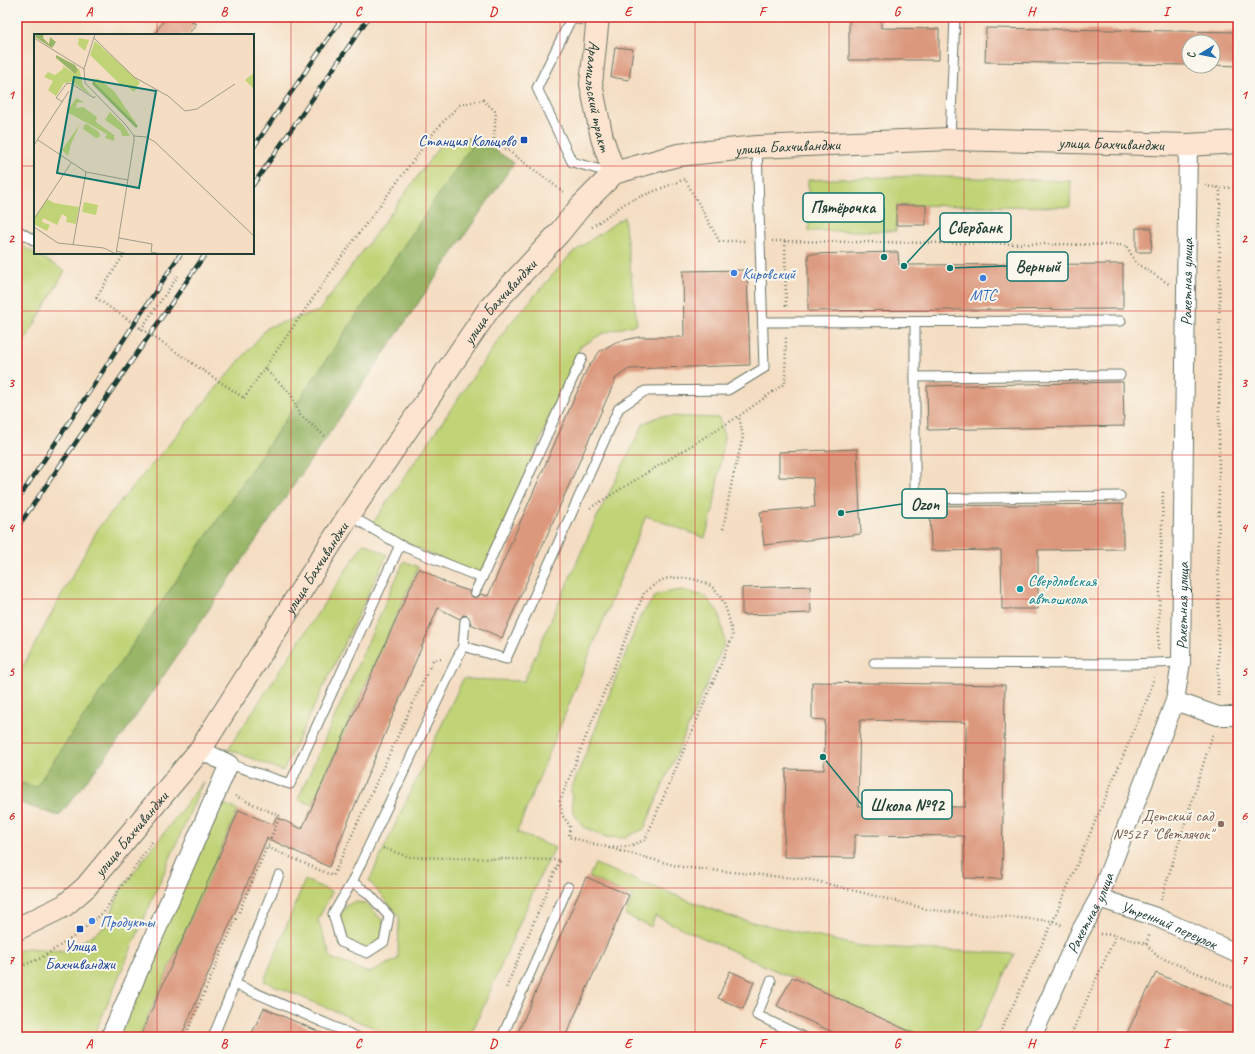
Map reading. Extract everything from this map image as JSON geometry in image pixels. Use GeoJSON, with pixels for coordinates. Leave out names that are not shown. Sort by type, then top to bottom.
{"type":"FeatureCollection","features":[{"type":"Feature","properties":{"kind":"main road","name":"Арамильский тракт"},"geometry":{"type":"LineString","coordinates":[[598,18],[591,84],[602,138],[614,174]]}},
{"type":"Feature","properties":{"kind":"main road","name":"улица Бахчиванджи"},"geometry":{"type":"LineString","coordinates":[[17,929],[64,906],[86,887],[200,750],[349,515],[489,309],[559,233],[581,206],[614,174],[678,155],[757,147],[950,139],[1188,145],[1238,142]]}},
{"type":"Feature","properties":{"kind":"street","name":"Ракетная улица"},"geometry":{"type":"LineString","coordinates":[[1032,1037],[1080,932],[1099,898],[1175,701],[1180,662],[1188,145]]}},
{"type":"Feature","properties":{"kind":"street"},"geometry":{"type":"LineString","coordinates":[[1175,701],[1218,716],[1238,716]]}},
{"type":"Feature","properties":{"kind":"street"},"geometry":{"type":"LineString","coordinates":[[110,1037],[229,764],[200,750]]}},
{"type":"Feature","properties":{"kind":"street","name":"Утренний переулок"},"geometry":{"type":"LineString","coordinates":[[1099,898],[1156,917],[1238,954]]}},
{"type":"Feature","properties":{"kind":"lane"},"geometry":{"type":"LineString","coordinates":[[950,139],[955,17]]}},
{"type":"Feature","properties":{"kind":"lane"},"geometry":{"type":"LineString","coordinates":[[598,18],[571,19],[537,88],[572,162],[614,174]]}},
{"type":"Feature","properties":{"kind":"lane"},"geometry":{"type":"LineString","coordinates":[[463,646],[506,658],[619,408],[645,391],[728,390],[764,368],[764,322],[759,241],[757,147]]}},
{"type":"Feature","properties":{"kind":"lane"},"geometry":{"type":"LineString","coordinates":[[17,230],[34,240]]}},
{"type":"Feature","properties":{"kind":"lane"},"geometry":{"type":"LineString","coordinates":[[764,322],[1121,321]]}},
{"type":"Feature","properties":{"kind":"lane"},"geometry":{"type":"LineString","coordinates":[[915,322],[915,499],[1120,496]]}},
{"type":"Feature","properties":{"kind":"lane"},"geometry":{"type":"LineString","coordinates":[[474,592],[482,578],[582,358]]}},
{"type":"Feature","properties":{"kind":"lane"},"geometry":{"type":"LineString","coordinates":[[915,377],[1120,374]]}},
{"type":"Feature","properties":{"kind":"lane"},"geometry":{"type":"LineString","coordinates":[[349,515],[400,545],[482,578]]}},
{"type":"Feature","properties":{"kind":"lane"},"geometry":{"type":"LineString","coordinates":[[229,764],[290,784],[400,545]]}},
{"type":"Feature","properties":{"kind":"lane"},"geometry":{"type":"LineString","coordinates":[[352,882],[368,893],[389,916],[384,942],[367,953],[341,942],[333,914],[352,882],[369,843],[463,646],[465,621]]}},
{"type":"Feature","properties":{"kind":"lane"},"geometry":{"type":"LineString","coordinates":[[874,664],[1130,664],[1180,662]]}},
{"type":"Feature","properties":{"kind":"lane"},"geometry":{"type":"LineString","coordinates":[[213,1037],[279,875]]}},
{"type":"Feature","properties":{"kind":"lane"},"geometry":{"type":"LineString","coordinates":[[502,1037],[568,887]]}},
{"type":"Feature","properties":{"kind":"lane"},"geometry":{"type":"LineString","coordinates":[[771,981],[757,1015],[803,1037]]}},
{"type":"Feature","properties":{"kind":"lane"},"geometry":{"type":"LineString","coordinates":[[235,984],[357,1037]]}},
{"type":"Feature","properties":{"kind":"path"},"geometry":{"type":"LineString","coordinates":[[124,254],[96,298],[244,398],[340,259],[435,131],[458,105],[483,100],[496,112],[494,140],[581,206],[604,219]]}},
{"type":"Feature","properties":{"kind":"path"},"geometry":{"type":"LineString","coordinates":[[685,178],[719,240],[1126,245],[1136,263],[1169,284]]}},
{"type":"Feature","properties":{"kind":"path"},"geometry":{"type":"LineString","coordinates":[[1146,944],[1156,917],[1218,716],[1220,188]]}},
{"type":"Feature","properties":{"kind":"path"},"geometry":{"type":"LineString","coordinates":[[141,329],[178,276]]}},
{"type":"Feature","properties":{"kind":"path"},"geometry":{"type":"LineString","coordinates":[[264,368],[291,394],[299,414],[326,437]]}},
{"type":"Feature","properties":{"kind":"path"},"geometry":{"type":"LineString","coordinates":[[723,529],[732,481],[743,437],[740,416]]}},
{"type":"Feature","properties":{"kind":"path"},"geometry":{"type":"LineString","coordinates":[[609,848],[629,846],[645,840],[733,636],[725,606],[715,589],[703,583],[681,577],[662,580],[644,593],[560,801],[562,815],[570,826],[569,838],[682,867],[812,880],[931,910],[1053,921],[1080,932],[1116,935],[1146,944],[1157,956],[1238,990]]}},
{"type":"Feature","properties":{"kind":"path"},"geometry":{"type":"LineString","coordinates":[[218,788],[280,816],[267,848]]}},
{"type":"Feature","properties":{"kind":"path"},"geometry":{"type":"LineString","coordinates":[[349,843],[369,843],[410,857],[560,860],[504,993]]}},
{"type":"Feature","properties":{"kind":"path"},"geometry":{"type":"LineString","coordinates":[[1070,1037],[1116,935]]}},
{"type":"Feature","properties":{"kind":"green space"},"geometry":{"type":"Polygon","coordinates":[[[477,138],[36,787],[17,782],[17,677],[99,527],[268,327],[319,311],[445,139],[477,138]]]}},
{"type":"Feature","properties":{"kind":"green space"},"geometry":{"type":"Polygon","coordinates":[[[477,138],[514,163],[123,735],[59,816],[17,802],[17,782],[36,787],[477,138]]]}},
{"type":"Feature","properties":{"kind":"green space"},"geometry":{"type":"Polygon","coordinates":[[[914,176],[1071,181],[1070,207],[897,205],[896,231],[809,231],[808,180],[914,176]]]}},
{"type":"Feature","properties":{"kind":"green space"},"geometry":{"type":"Polygon","coordinates":[[[624,217],[637,324],[603,333],[580,347],[482,577],[370,527],[508,326],[572,253],[624,217]]]}},
{"type":"Feature","properties":{"kind":"green space"},"geometry":{"type":"Polygon","coordinates":[[[17,243],[65,271],[17,355],[17,243]]]}},
{"type":"Feature","properties":{"kind":"green space"},"geometry":{"type":"Polygon","coordinates":[[[661,416],[719,418],[724,437],[713,511],[705,538],[646,516],[517,832],[555,848],[541,874],[470,1037],[395,1037],[264,981],[305,880],[332,892],[318,920],[331,958],[369,973],[398,959],[399,916],[369,881],[463,679],[524,681],[595,521],[644,423],[661,416]]]}},
{"type":"Feature","properties":{"kind":"green space"},"geometry":{"type":"Polygon","coordinates":[[[364,543],[387,555],[283,771],[228,749],[364,543]]]}},
{"type":"Feature","properties":{"kind":"green space"},"geometry":{"type":"Polygon","coordinates":[[[404,561],[418,567],[312,805],[298,799],[404,561]]]}},
{"type":"Feature","properties":{"kind":"green space"},"geometry":{"type":"Polygon","coordinates":[[[681,590],[705,596],[719,613],[725,642],[644,829],[624,838],[606,837],[583,827],[573,812],[571,790],[641,615],[657,594],[681,590]]]}},
{"type":"Feature","properties":{"kind":"green space"},"geometry":{"type":"Polygon","coordinates":[[[203,782],[93,1037],[17,1037],[17,951],[27,948],[68,951],[106,926],[121,889],[203,782]]]}},
{"type":"Feature","properties":{"kind":"green space"},"geometry":{"type":"Polygon","coordinates":[[[217,801],[238,810],[139,1037],[113,1037],[217,801]]]}},
{"type":"Feature","properties":{"kind":"green space"},"geometry":{"type":"Polygon","coordinates":[[[595,864],[734,918],[860,946],[1015,954],[977,1030],[966,1037],[922,1037],[655,916],[651,927],[625,915],[633,897],[589,877],[595,864]]]}},
{"type":"Feature","properties":{"kind":"green space"},"geometry":{"type":"Polygon","coordinates":[[[354,902],[366,903],[384,922],[381,946],[367,954],[344,945],[338,921],[346,906],[354,902]]]}},
{"type":"Feature","properties":{"kind":"building"},"geometry":{"type":"Polygon","coordinates":[[[166,17],[186,17],[196,24],[189,34],[155,34],[166,17]]]}},
{"type":"Feature","properties":{"kind":"building"},"geometry":{"type":"Polygon","coordinates":[[[849,17],[881,17],[881,28],[939,29],[939,60],[849,60],[849,17]]]}},
{"type":"Feature","properties":{"kind":"building"},"geometry":{"type":"Polygon","coordinates":[[[986,28],[1238,32],[1238,66],[1221,65],[1221,34],[1181,34],[1181,65],[985,62],[986,28]]]}},
{"type":"Feature","properties":{"kind":"building"},"geometry":{"type":"Polygon","coordinates":[[[615,47],[633,49],[629,80],[611,77],[615,47]]]}},
{"type":"Feature","properties":{"kind":"building"},"geometry":{"type":"Polygon","coordinates":[[[896,205],[926,205],[926,225],[896,225],[896,205]]]}},
{"type":"Feature","properties":{"kind":"building"},"geometry":{"type":"Polygon","coordinates":[[[1136,228],[1152,228],[1151,252],[1136,252],[1136,228]]]}},
{"type":"Feature","properties":{"kind":"building"},"geometry":{"type":"Polygon","coordinates":[[[898,252],[899,265],[1123,264],[1123,309],[808,311],[808,254],[898,252]]]}},
{"type":"Feature","properties":{"kind":"building"},"geometry":{"type":"Polygon","coordinates":[[[747,270],[750,365],[629,369],[616,378],[502,638],[471,624],[468,616],[463,615],[460,619],[438,608],[329,867],[267,838],[181,1037],[140,1037],[239,810],[273,825],[276,817],[302,829],[419,568],[448,584],[469,591],[470,595],[473,597],[478,597],[481,594],[488,596],[587,369],[600,351],[616,342],[639,337],[684,337],[683,271],[747,270]]]}},
{"type":"Feature","properties":{"kind":"building"},"geometry":{"type":"Polygon","coordinates":[[[1123,382],[1124,426],[928,430],[927,386],[1123,382]]]}},
{"type":"Feature","properties":{"kind":"building"},"geometry":{"type":"Polygon","coordinates":[[[857,449],[861,534],[764,545],[760,512],[815,507],[813,478],[779,477],[779,452],[857,449]]]}},
{"type":"Feature","properties":{"kind":"building"},"geometry":{"type":"Polygon","coordinates":[[[1123,504],[1123,549],[1038,550],[1038,609],[1002,609],[1001,550],[931,551],[930,506],[1123,504]]]}},
{"type":"Feature","properties":{"kind":"building"},"geometry":{"type":"Polygon","coordinates":[[[810,586],[811,613],[742,615],[742,588],[810,586]]]}},
{"type":"Feature","properties":{"kind":"building"},"geometry":{"type":"Polygon","coordinates":[[[812,682],[1005,685],[1002,879],[964,878],[964,836],[855,835],[855,858],[784,857],[786,769],[824,770],[825,720],[812,719],[812,682]],[[860,720],[858,806],[965,807],[966,722],[860,720]]]}},
{"type":"Feature","properties":{"kind":"building"},"geometry":{"type":"Polygon","coordinates":[[[586,877],[629,895],[565,1037],[516,1037],[586,877]]]}},
{"type":"Feature","properties":{"kind":"building"},"geometry":{"type":"Polygon","coordinates":[[[730,971],[754,982],[743,1009],[718,998],[730,971]]]}},
{"type":"Feature","properties":{"kind":"building"},"geometry":{"type":"Polygon","coordinates":[[[1156,973],[1238,1008],[1238,1037],[1192,1037],[1178,1031],[1174,1037],[1125,1037],[1156,973]]]}},
{"type":"Feature","properties":{"kind":"building"},"geometry":{"type":"Polygon","coordinates":[[[792,977],[922,1037],[843,1037],[777,1006],[792,977]]]}},
{"type":"Feature","properties":{"kind":"building"},"geometry":{"type":"Polygon","coordinates":[[[264,1008],[331,1037],[250,1037],[264,1008]]]}},
{"type":"Feature","properties":{"kind":"railway"},"geometry":{"type":"LineString","coordinates":[[254,147],[343,17]]}},
{"type":"Feature","properties":{"kind":"railway"},"geometry":{"type":"LineString","coordinates":[[254,184],[369,17]]}},
{"type":"Feature","properties":{"kind":"railway"},"geometry":{"type":"LineString","coordinates":[[17,501],[180,254]]}},
{"type":"Feature","properties":{"kind":"railway"},"geometry":{"type":"LineString","coordinates":[[17,528],[205,254]]}},
{"type":"Feature","properties":{"kind":"place","name":"Станция Кольцово"},"geometry":{"type":"Point","coordinates":[524,140]}},
{"type":"Feature","properties":{"kind":"place","name":"Пятёрочка"},"geometry":{"type":"Point","coordinates":[884,257]}},
{"type":"Feature","properties":{"kind":"place","name":"Сбербанк"},"geometry":{"type":"Point","coordinates":[904,266]}},
{"type":"Feature","properties":{"kind":"place","name":"Верный"},"geometry":{"type":"Point","coordinates":[950,268]}},
{"type":"Feature","properties":{"kind":"place","name":"Кировский"},"geometry":{"type":"Point","coordinates":[734,273]}},
{"type":"Feature","properties":{"kind":"place","name":"МТС"},"geometry":{"type":"Point","coordinates":[983,278]}},
{"type":"Feature","properties":{"kind":"place","name":"Ozon"},"geometry":{"type":"Point","coordinates":[841,513]}},
{"type":"Feature","properties":{"kind":"place","name":"Свердловская автошкола"},"geometry":{"type":"Point","coordinates":[1020,589]}},
{"type":"Feature","properties":{"kind":"place","name":"Школа №92"},"geometry":{"type":"Point","coordinates":[823,757]}},
{"type":"Feature","properties":{"kind":"place","name":"Детский сад №527 \"Светлячок\""},"geometry":{"type":"Point","coordinates":[1221,824]}},
{"type":"Feature","properties":{"kind":"place","name":"Продукты"},"geometry":{"type":"Point","coordinates":[92,921]}},
{"type":"Feature","properties":{"kind":"place","name":"Улица Бахчиванджи"},"geometry":{"type":"Point","coordinates":[80,929]}}]}
